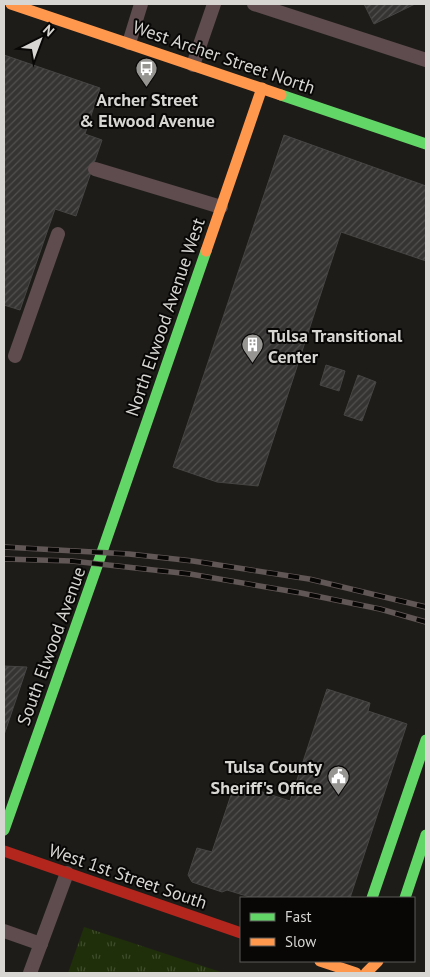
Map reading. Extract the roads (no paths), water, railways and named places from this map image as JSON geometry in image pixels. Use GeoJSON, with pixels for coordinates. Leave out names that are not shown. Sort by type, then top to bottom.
{"type":"FeatureCollection","features":[{"type":"Feature","properties":{"kind":"street","name":"West Archer Street North"},"geometry":{"type":"LineString","coordinates":[[11,4],[426,144]]}},
{"type":"Feature","properties":{"kind":"street","name":"North Elwood Avenue West"},"geometry":{"type":"LineString","coordinates":[[100,558],[262,88]]}},
{"type":"Feature","properties":{"kind":"street","name":"South Elwood Avenue"},"geometry":{"type":"LineString","coordinates":[[4,830],[100,558]]}},
{"type":"Feature","properties":{"kind":"street"},"geometry":{"type":"LineString","coordinates":[[372,897],[426,740]]}},
{"type":"Feature","properties":{"kind":"street"},"geometry":{"type":"LineString","coordinates":[[405,897],[426,835]]}},
{"type":"Feature","properties":{"kind":"street","name":"West 1st Street South"},"geometry":{"type":"LineString","coordinates":[[4,851],[240,934]]}},
{"type":"Feature","properties":{"kind":"street"},"geometry":{"type":"LineString","coordinates":[[323,962],[356,973]]}},
{"type":"Feature","properties":{"kind":"street"},"geometry":{"type":"LineString","coordinates":[[364,973],[377,962]]}},
{"type":"Feature","properties":{"kind":"lane"},"geometry":{"type":"LineString","coordinates":[[129,43],[141,4]]}},
{"type":"Feature","properties":{"kind":"lane"},"geometry":{"type":"LineString","coordinates":[[193,65],[214,4]]}},
{"type":"Feature","properties":{"kind":"lane"},"geometry":{"type":"LineString","coordinates":[[254,4],[426,60]]}},
{"type":"Feature","properties":{"kind":"lane"},"geometry":{"type":"LineString","coordinates":[[95,169],[221,207]]}},
{"type":"Feature","properties":{"kind":"lane"},"geometry":{"type":"LineString","coordinates":[[15,356],[58,234]]}},
{"type":"Feature","properties":{"kind":"lane"},"geometry":{"type":"LineString","coordinates":[[30,973],[67,873]]}},
{"type":"Feature","properties":{"kind":"lane"},"geometry":{"type":"LineString","coordinates":[[4,931],[41,944]]}},
{"type":"Feature","properties":{"kind":"railway"},"geometry":{"type":"LineString","coordinates":[[4,547],[129,554],[193,561],[309,579],[426,607]]}},
{"type":"Feature","properties":{"kind":"railway"},"geometry":{"type":"LineString","coordinates":[[4,559],[72,561],[190,574],[380,609],[426,622]]}},
{"type":"Feature","properties":{"kind":"place","name":"Archer Street & Elwood Avenue"},"geometry":{"type":"Point","coordinates":[147,88]}},
{"type":"Feature","properties":{"kind":"place","name":"Tulsa Transitional Center"},"geometry":{"type":"Point","coordinates":[252,364]}},
{"type":"Feature","properties":{"kind":"place","name":"Tulsa County Sheriff's Office"},"geometry":{"type":"Point","coordinates":[338,795]}}]}
